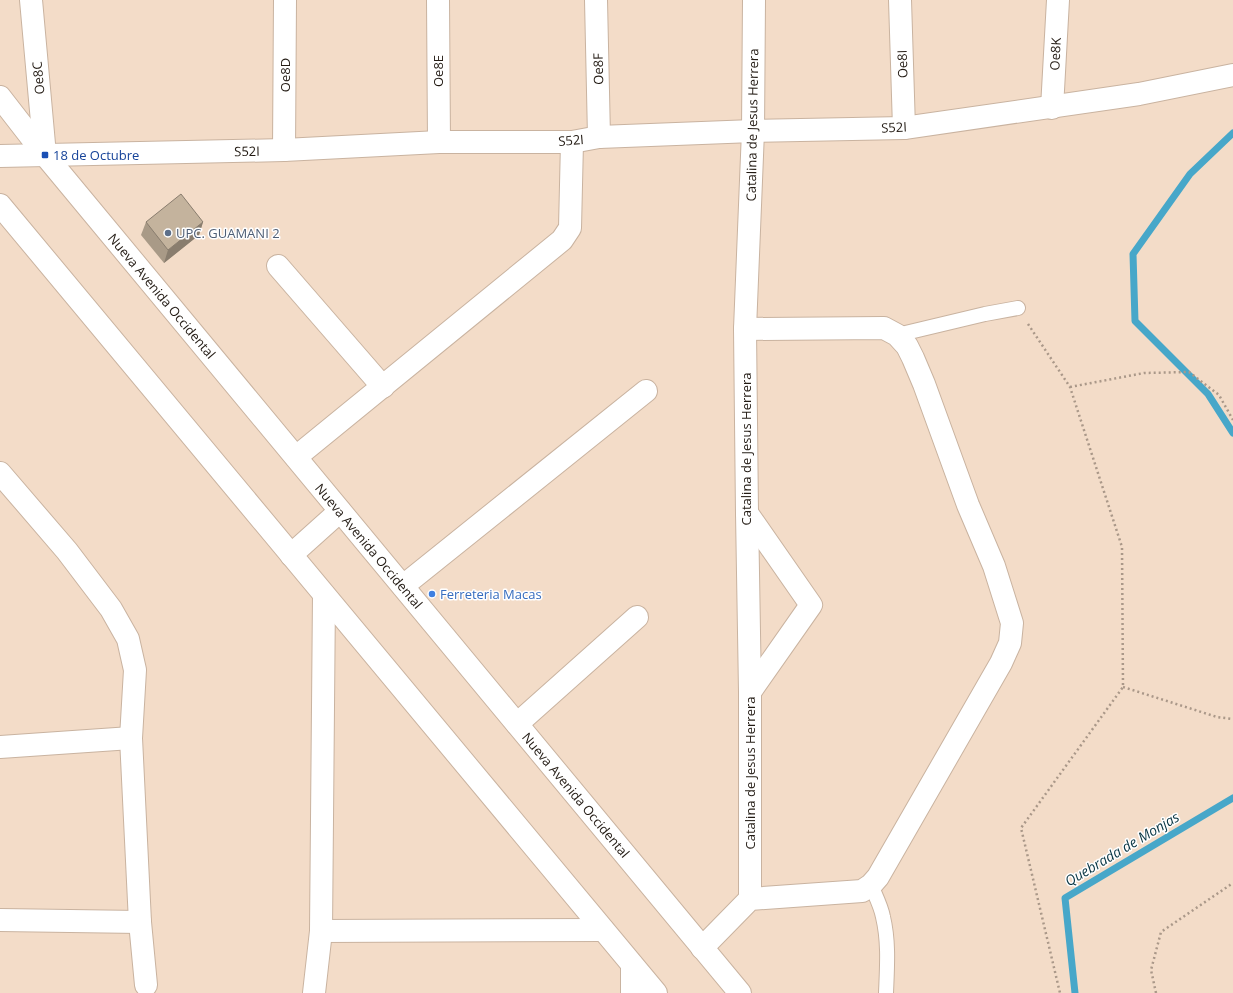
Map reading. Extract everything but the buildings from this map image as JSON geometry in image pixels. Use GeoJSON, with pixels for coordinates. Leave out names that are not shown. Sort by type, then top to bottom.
{"type":"FeatureCollection","features":[{"type":"Feature","properties":{"kind":"street","name":"Oe8C"},"geometry":{"type":"LineString","coordinates":[[31,0],[45,155]]}},
{"type":"Feature","properties":{"kind":"street","name":"Oe8D"},"geometry":{"type":"LineString","coordinates":[[284,150],[285,0]]}},
{"type":"Feature","properties":{"kind":"street","name":"Oe8E"},"geometry":{"type":"LineString","coordinates":[[438,0],[438,142]]}},
{"type":"Feature","properties":{"kind":"street","name":"Oe8F"},"geometry":{"type":"LineString","coordinates":[[596,0],[599,137]]}},
{"type":"Feature","properties":{"kind":"street","name":"Catalina de Jesus Herrera"},"geometry":{"type":"LineString","coordinates":[[750,899],[750,692],[746,513],[745,330],[753,130],[754,0]]}},
{"type":"Feature","properties":{"kind":"street","name":"Oe8I"},"geometry":{"type":"LineString","coordinates":[[900,0],[904,128]]}},
{"type":"Feature","properties":{"kind":"street","name":"Oe8K"},"geometry":{"type":"LineString","coordinates":[[1052,108],[1058,0]]}},
{"type":"Feature","properties":{"kind":"street","name":"S52I"},"geometry":{"type":"LineString","coordinates":[[0,156],[284,150],[438,142],[572,142],[599,137],[753,130],[904,128],[1052,108],[1139,94],[1233,75]]}},
{"type":"Feature","properties":{"kind":"street","name":"Nueva Avenida Occidental"},"geometry":{"type":"LineString","coordinates":[[0,97],[45,155],[740,993]]}},
{"type":"Feature","properties":{"kind":"street"},"geometry":{"type":"LineString","coordinates":[[296,457],[383,388],[562,240],[570,228],[572,142]]}},
{"type":"Feature","properties":{"kind":"street"},"geometry":{"type":"LineString","coordinates":[[0,205],[656,993]]}},
{"type":"Feature","properties":{"kind":"street"},"geometry":{"type":"LineString","coordinates":[[278,266],[383,388]]}},
{"type":"Feature","properties":{"kind":"street"},"geometry":{"type":"LineString","coordinates":[[702,948],[750,899],[862,891],[871,885],[878,877],[1001,663],[1010,643],[1012,623],[994,566],[968,505],[924,384],[910,352],[897,335],[884,328],[745,330]]}},
{"type":"Feature","properties":{"kind":"street"},"geometry":{"type":"LineString","coordinates":[[403,586],[646,391]]}},
{"type":"Feature","properties":{"kind":"street"},"geometry":{"type":"LineString","coordinates":[[0,472],[67,551],[111,609],[128,639],[135,670],[131,738],[140,922],[146,986]]}},
{"type":"Feature","properties":{"kind":"street"},"geometry":{"type":"LineString","coordinates":[[290,555],[340,511]]}},
{"type":"Feature","properties":{"kind":"street"},"geometry":{"type":"LineString","coordinates":[[746,513],[811,604],[750,692]]}},
{"type":"Feature","properties":{"kind":"street"},"geometry":{"type":"LineString","coordinates":[[314,993],[321,931],[324,595]]}},
{"type":"Feature","properties":{"kind":"street"},"geometry":{"type":"LineString","coordinates":[[516,724],[637,616]]}},
{"type":"Feature","properties":{"kind":"street"},"geometry":{"type":"LineString","coordinates":[[0,747],[131,738]]}},
{"type":"Feature","properties":{"kind":"street"},"geometry":{"type":"LineString","coordinates":[[0,920],[140,922]]}},
{"type":"Feature","properties":{"kind":"street"},"geometry":{"type":"LineString","coordinates":[[321,931],[603,930]]}},
{"type":"Feature","properties":{"kind":"street"},"geometry":{"type":"LineString","coordinates":[[632,965],[632,993]]}},
{"type":"Feature","properties":{"kind":"lane"},"geometry":{"type":"LineString","coordinates":[[897,335],[985,314],[1018,308]]}},
{"type":"Feature","properties":{"kind":"lane"},"geometry":{"type":"LineString","coordinates":[[871,885],[883,916],[885,929],[887,949],[886,993]]}},
{"type":"Feature","properties":{"kind":"path"},"geometry":{"type":"LineString","coordinates":[[1018,308],[1070,387],[1122,547],[1123,687],[1021,828],[1060,993]]}},
{"type":"Feature","properties":{"kind":"path"},"geometry":{"type":"LineString","coordinates":[[1070,387],[1144,373],[1189,372],[1219,395],[1233,420]]}},
{"type":"Feature","properties":{"kind":"path"},"geometry":{"type":"LineString","coordinates":[[1123,687],[1217,717],[1233,720]]}},
{"type":"Feature","properties":{"kind":"path"},"geometry":{"type":"LineString","coordinates":[[1156,993],[1151,970],[1161,932],[1233,883]]}},
{"type":"Feature","properties":{"kind":"waterway","name":"Quebrada de Monjas"},"geometry":{"type":"LineString","coordinates":[[1233,133],[1190,174],[1133,254],[1135,321],[1208,394],[1233,433]]}},
{"type":"Feature","properties":{"kind":"waterway","name":"Quebrada de Monjas"},"geometry":{"type":"LineString","coordinates":[[1075,993],[1065,898],[1233,798]]}},
{"type":"Feature","properties":{"kind":"place","name":"18 de Octubre"},"geometry":{"type":"Point","coordinates":[45,155]}},
{"type":"Feature","properties":{"kind":"place","name":"UPC. GUAMANI 2"},"geometry":{"type":"Point","coordinates":[168,233]}},
{"type":"Feature","properties":{"kind":"place","name":"Ferreteria Macas"},"geometry":{"type":"Point","coordinates":[432,594]}}]}
